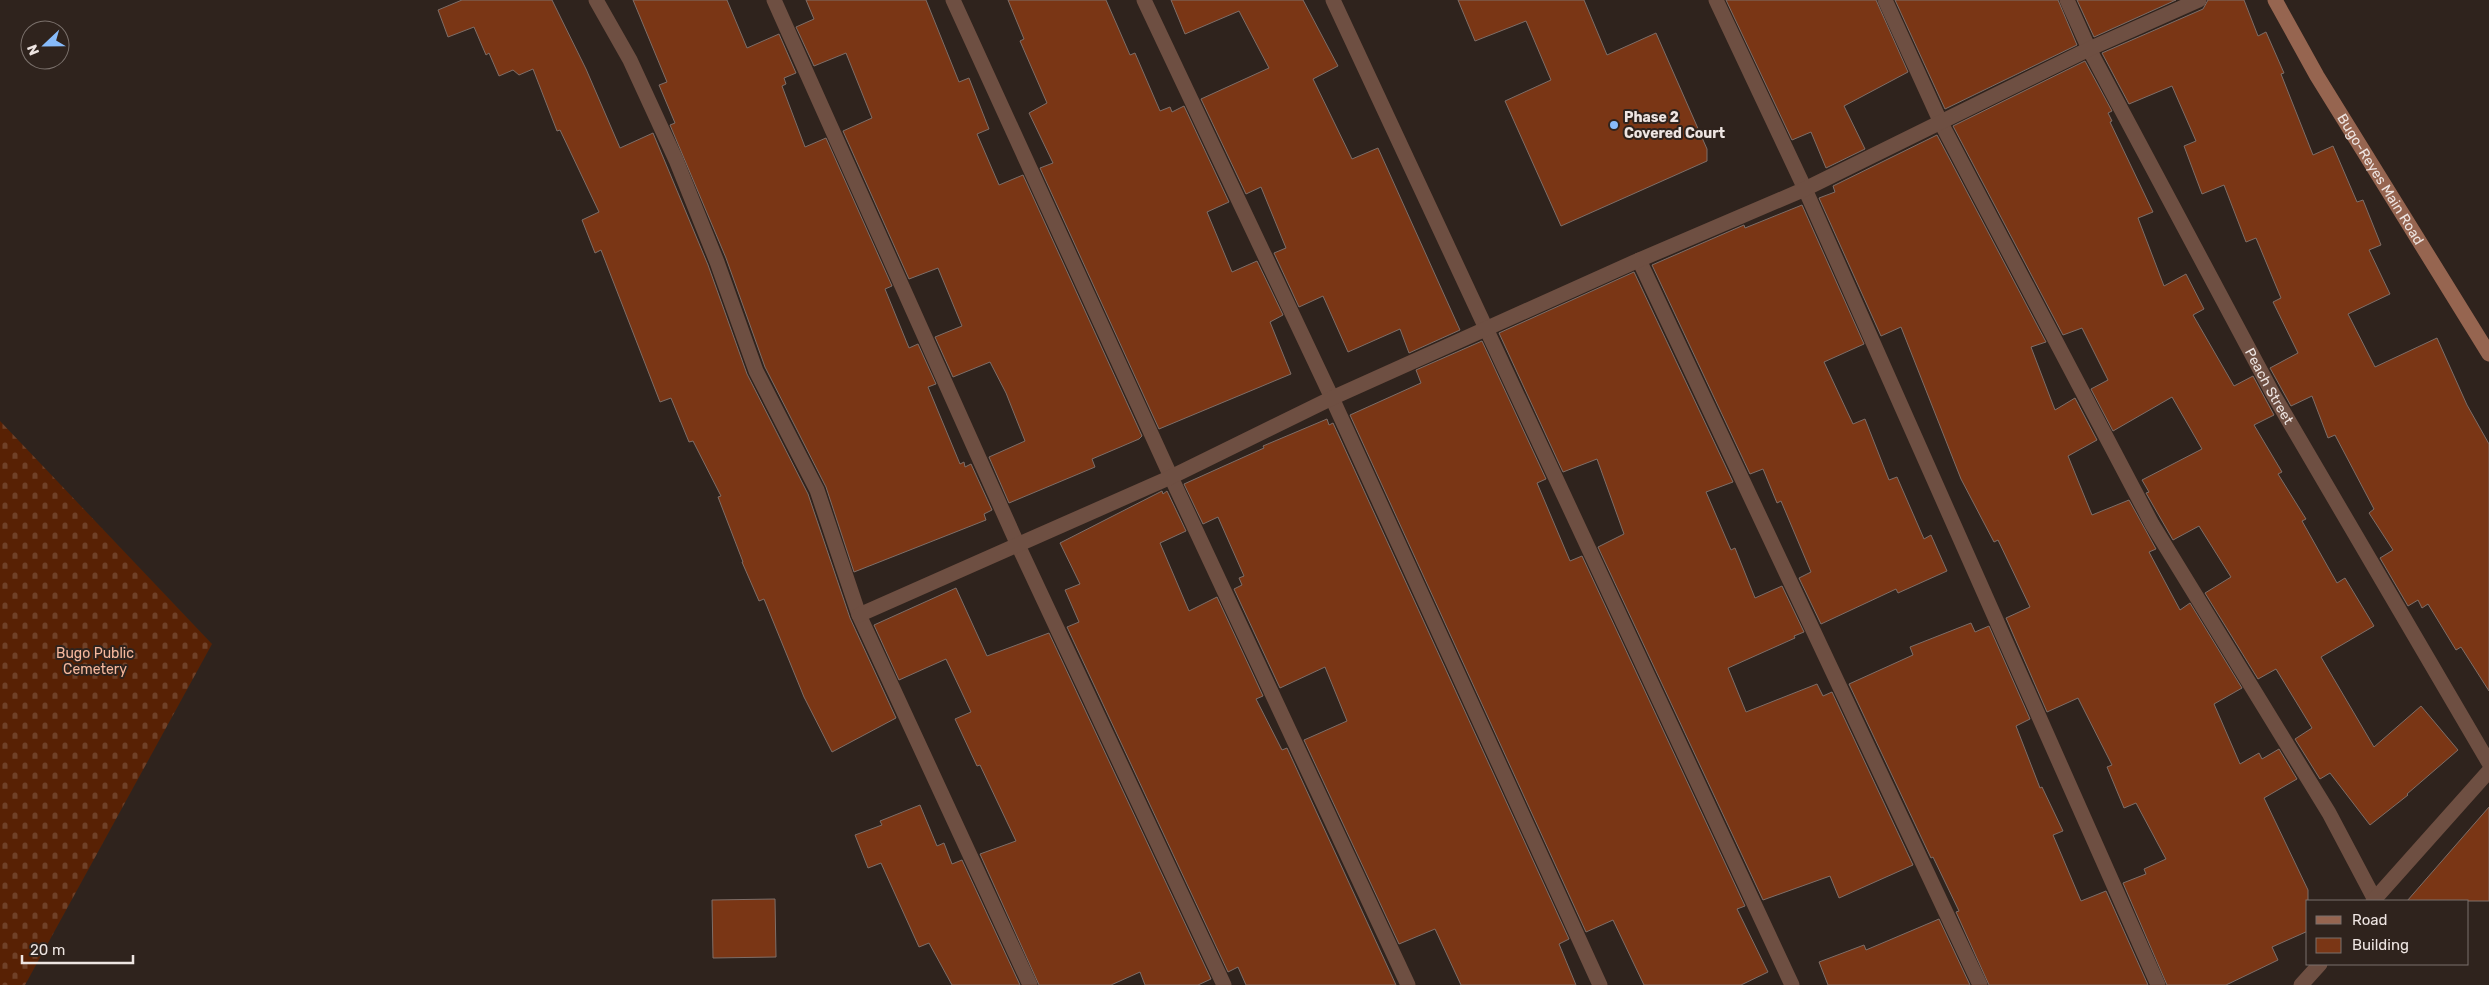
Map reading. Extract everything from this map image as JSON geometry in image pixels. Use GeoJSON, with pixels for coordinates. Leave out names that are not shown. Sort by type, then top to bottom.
{"type":"FeatureCollection","features":[{"type":"Feature","properties":{"kind":"street"},"geometry":{"type":"LineString","coordinates":[[596,0],[630,60],[676,160],[717,262],[756,371],[817,490],[859,615],[1030,985]]}},
{"type":"Feature","properties":{"kind":"street"},"geometry":{"type":"LineString","coordinates":[[774,0],[1017,543],[1224,985]]}},
{"type":"Feature","properties":{"kind":"street"},"geometry":{"type":"LineString","coordinates":[[953,0],[1171,477],[1408,985]]}},
{"type":"Feature","properties":{"kind":"street"},"geometry":{"type":"LineString","coordinates":[[1144,0],[1332,398],[1600,985]]}},
{"type":"Feature","properties":{"kind":"street"},"geometry":{"type":"LineString","coordinates":[[1334,0],[1792,985]]}},
{"type":"Feature","properties":{"kind":"street"},"geometry":{"type":"LineString","coordinates":[[1716,0],[1805,189],[2158,985]]}},
{"type":"Feature","properties":{"kind":"street"},"geometry":{"type":"LineString","coordinates":[[1885,0],[1941,123],[2152,524],[2329,813],[2374,900],[2489,771]]}},
{"type":"Feature","properties":{"kind":"street","name":"Peach Street"},"geometry":{"type":"LineString","coordinates":[[2067,0],[2089,48],[2273,394],[2489,763]]}},
{"type":"Feature","properties":{"kind":"street"},"geometry":{"type":"LineString","coordinates":[[859,615],[1017,543],[1171,477],[1332,398],[1639,260],[1805,189],[2089,48],[2199,0]]}},
{"type":"Feature","properties":{"kind":"street","name":"Bugo-Reyes Main Road"},"geometry":{"type":"LineString","coordinates":[[2275,0],[2317,76],[2489,354]]}},
{"type":"Feature","properties":{"kind":"street"},"geometry":{"type":"LineString","coordinates":[[1639,260],[1980,985]]}},
{"type":"Feature","properties":{"kind":"street"},"geometry":{"type":"LineString","coordinates":[[2302,985],[2319,965]]}},
{"type":"Feature","properties":{"kind":"green space","name":"Bugo Public Cemetery"},"geometry":{"type":"Polygon","coordinates":[[[0,421],[212,644],[25,985],[0,985],[0,421]]]}},
{"type":"Feature","properties":{"kind":"building"},"geometry":{"type":"Polygon","coordinates":[[[462,0],[552,0],[586,69],[620,148],[653,133],[708,265],[747,374],[808,494],[850,618],[896,718],[832,752],[804,697],[764,599],[759,601],[742,562],[718,497],[721,496],[693,441],[689,442],[671,398],[660,402],[601,250],[595,253],[582,220],[599,212],[560,130],[557,131],[533,69],[519,75],[513,70],[499,76],[489,53],[486,55],[474,27],[448,37],[438,10],[462,0]]]}},
{"type":"Feature","properties":{"kind":"building"},"geometry":{"type":"Polygon","coordinates":[[[633,0],[727,0],[747,48],[779,34],[796,73],[784,78],[786,84],[782,86],[805,147],[826,138],[892,286],[885,289],[909,348],[918,344],[936,384],[928,387],[960,464],[964,462],[965,467],[971,464],[992,510],[984,514],[986,520],[854,572],[826,487],[765,367],[726,258],[670,125],[675,123],[659,85],[667,82],[633,0]]]}},
{"type":"Feature","properties":{"kind":"building"},"geometry":{"type":"Polygon","coordinates":[[[806,0],[926,0],[959,82],[969,78],[989,129],[977,134],[999,185],[1023,175],[1142,436],[1139,439],[1092,459],[1095,467],[1009,503],[989,457],[1025,441],[1006,393],[990,362],[953,377],[935,337],[962,326],[938,268],[909,279],[843,131],[872,118],[846,53],[814,66],[796,27],[814,19],[806,0]]]}},
{"type":"Feature","properties":{"kind":"building"},"geometry":{"type":"Polygon","coordinates":[[[1008,0],[1106,0],[1130,55],[1135,53],[1160,111],[1170,107],[1172,112],[1184,106],[1229,202],[1207,212],[1232,272],[1257,261],[1283,315],[1270,322],[1291,374],[1159,429],[1040,168],[1053,163],[1029,113],[1047,103],[1020,41],[1024,39],[1008,0]]]}},
{"type":"Feature","properties":{"kind":"building"},"geometry":{"type":"Polygon","coordinates":[[[1171,0],[1303,0],[1338,66],[1313,79],[1352,159],[1378,148],[1460,330],[1409,353],[1400,329],[1348,352],[1323,296],[1299,307],[1274,253],[1286,248],[1261,187],[1246,194],[1201,99],[1269,68],[1239,11],[1185,34],[1171,0]]]}},
{"type":"Feature","properties":{"kind":"building"},"geometry":{"type":"Polygon","coordinates":[[[1458,0],[1584,0],[1607,55],[1656,33],[1707,149],[1707,161],[1561,226],[1505,101],[1551,80],[1526,21],[1475,41],[1458,0]]]}},
{"type":"Feature","properties":{"kind":"building"},"geometry":{"type":"Polygon","coordinates":[[[1726,0],[1876,0],[1908,72],[1844,106],[1865,149],[1826,168],[1811,132],[1792,140],[1726,0]]]}},
{"type":"Feature","properties":{"kind":"building"},"geometry":{"type":"Polygon","coordinates":[[[1895,0],[2058,0],[2077,45],[1945,109],[1895,0]]]}},
{"type":"Feature","properties":{"kind":"building"},"geometry":{"type":"Polygon","coordinates":[[[2077,0],[2176,0],[2094,37],[2077,0]]]}},
{"type":"Feature","properties":{"kind":"building"},"geometry":{"type":"Polygon","coordinates":[[[2208,0],[2244,0],[2258,36],[2266,32],[2284,73],[2281,74],[2313,155],[2333,146],[2357,202],[2363,200],[2381,245],[2369,250],[2390,294],[2348,314],[2375,367],[2437,338],[2467,405],[2489,444],[2489,691],[2461,647],[2456,650],[2428,604],[2422,608],[2418,600],[2408,606],[2380,558],[2393,550],[2369,513],[2374,509],[2335,435],[2328,438],[2312,396],[2291,406],[2270,368],[2298,353],[2273,302],[2281,298],[2256,238],[2246,242],[2224,185],[2202,194],[2184,146],[2196,141],[2172,86],[2129,104],[2102,53],[2203,9],[2208,0]]]}},
{"type":"Feature","properties":{"kind":"building"},"geometry":{"type":"Polygon","coordinates":[[[2085,61],[2112,111],[2108,113],[2112,121],[2110,122],[2153,212],[2138,218],[2164,286],[2186,274],[2204,309],[2193,315],[2234,386],[2253,376],[2274,415],[2254,425],[2282,472],[2278,474],[2306,519],[2302,521],[2337,583],[2345,578],[2374,626],[2321,657],[2374,747],[2421,706],[2458,750],[2408,795],[2370,825],[2330,773],[2320,779],[2295,739],[2312,728],[2276,669],[2258,679],[2205,593],[2231,577],[2199,526],[2173,540],[2146,493],[2149,492],[2142,480],[2202,449],[2172,397],[2113,431],[2091,389],[2108,380],[2082,328],[2063,335],[1953,126],[2085,61]]]}},
{"type":"Feature","properties":{"kind":"building"},"geometry":{"type":"Polygon","coordinates":[[[1937,135],[2046,342],[2031,347],[2055,410],[2075,398],[2097,440],[2068,456],[2092,515],[2129,500],[2156,549],[2149,552],[2180,610],[2190,603],[2242,688],[2214,704],[2240,764],[2259,753],[2262,759],[2279,749],[2297,779],[2264,798],[2308,890],[2308,900],[2306,900],[2306,932],[2272,947],[2278,960],[2226,985],[2167,985],[2123,883],[2146,874],[2144,869],[2166,859],[2136,803],[2124,808],[2107,767],[2112,765],[2078,698],[2047,712],[2006,618],[2030,607],[1998,540],[1994,542],[1961,479],[1901,327],[1881,336],[1819,198],[1835,192],[1833,186],[1937,135]]]}},
{"type":"Feature","properties":{"kind":"building"},"geometry":{"type":"Polygon","coordinates":[[[1802,205],[1864,344],[1824,362],[1853,424],[1865,419],[1889,480],[1897,477],[1924,539],[1931,535],[1947,571],[1898,593],[1896,589],[1821,624],[1799,578],[1811,572],[1781,501],[1777,503],[1763,469],[1750,474],[1652,265],[1744,225],[1745,228],[1802,205]]]}},
{"type":"Feature","properties":{"kind":"building"},"geometry":{"type":"Polygon","coordinates":[[[1634,272],[1733,482],[1706,492],[1731,550],[1735,548],[1755,598],[1782,586],[1804,632],[1794,636],[1795,638],[1728,668],[1746,712],[1817,684],[1823,696],[1832,692],[1913,865],[1839,898],[1830,876],[1763,900],[1598,547],[1624,534],[1597,459],[1563,472],[1499,333],[1634,272]]]}},
{"type":"Feature","properties":{"kind":"building"},"geometry":{"type":"Polygon","coordinates":[[[1482,341],[1546,479],[1537,483],[1570,561],[1582,556],[1745,906],[1737,909],[1768,972],[1741,985],[1644,985],[1613,920],[1586,932],[1350,415],[1421,383],[1416,370],[1482,341]]]}},
{"type":"Feature","properties":{"kind":"building"},"geometry":{"type":"Polygon","coordinates":[[[1327,419],[1329,425],[1333,423],[1569,939],[1559,944],[1576,985],[1461,985],[1435,929],[1399,944],[1304,740],[1347,721],[1325,667],[1280,688],[1234,589],[1242,585],[1239,578],[1244,576],[1218,517],[1203,524],[1184,484],[1264,448],[1263,446],[1327,419]]]}},
{"type":"Feature","properties":{"kind":"building"},"geometry":{"type":"Polygon","coordinates":[[[1162,491],[1163,494],[1167,491],[1186,531],[1160,543],[1189,611],[1217,597],[1263,696],[1256,699],[1282,750],[1287,748],[1396,985],[1246,985],[1238,967],[1228,972],[1067,627],[1079,622],[1065,590],[1080,584],[1060,543],[1162,491]]]}},
{"type":"Feature","properties":{"kind":"building"},"geometry":{"type":"Polygon","coordinates":[[[956,588],[987,656],[1049,633],[1211,979],[1198,985],[1145,985],[1140,972],[1111,985],[1039,985],[980,854],[1016,841],[980,765],[977,766],[955,719],[971,712],[946,659],[899,680],[874,625],[956,588]]]}},
{"type":"Feature","properties":{"kind":"building"},"geometry":{"type":"Polygon","coordinates":[[[1971,623],[1975,632],[1989,626],[2030,719],[2016,726],[2040,788],[2042,787],[2063,831],[2053,835],[2081,901],[2106,891],[2148,985],[1989,985],[1956,912],[1959,911],[1933,857],[1931,858],[1849,684],[1913,655],[1910,647],[1971,623]]]}},
{"type":"Feature","properties":{"kind":"building"},"geometry":{"type":"Polygon","coordinates":[[[920,805],[937,846],[944,843],[952,864],[962,860],[1020,985],[952,985],[929,943],[919,947],[881,863],[868,868],[855,835],[882,825],[880,821],[920,805]]]}},
{"type":"Feature","properties":{"kind":"building"},"geometry":{"type":"Polygon","coordinates":[[[2489,807],[2489,901],[2408,900],[2489,807]]]}},
{"type":"Feature","properties":{"kind":"building"},"geometry":{"type":"Polygon","coordinates":[[[775,899],[776,957],[713,958],[712,900],[775,899]]]}},
{"type":"Feature","properties":{"kind":"building"},"geometry":{"type":"Polygon","coordinates":[[[1939,919],[1970,985],[1828,985],[1819,962],[1864,945],[1866,950],[1939,919]]]}},
{"type":"Feature","properties":{"kind":"place","name":"Phase 2 Covered Court"},"geometry":{"type":"Point","coordinates":[1614,125]}}]}
